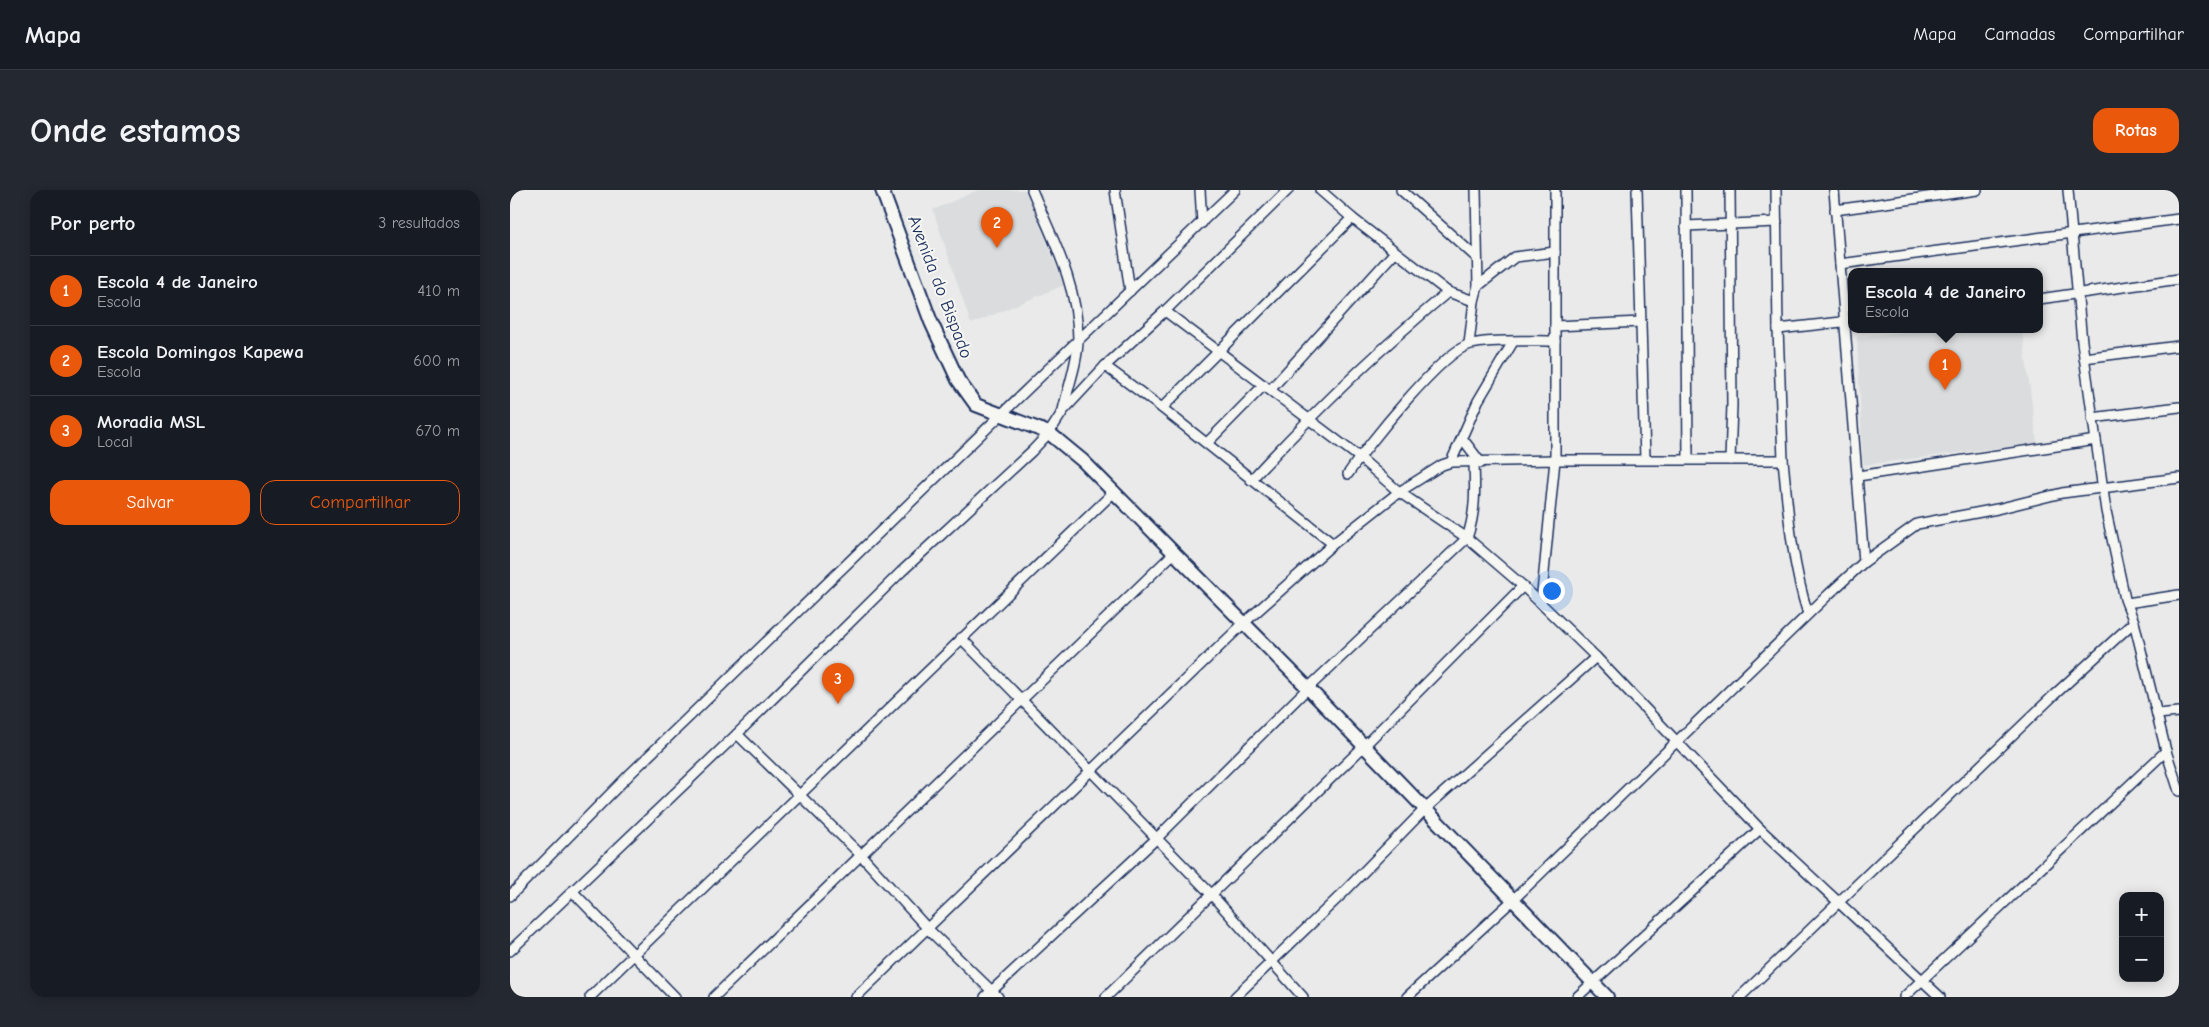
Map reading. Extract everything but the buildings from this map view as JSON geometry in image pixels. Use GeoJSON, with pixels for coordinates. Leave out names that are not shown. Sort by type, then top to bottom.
{"type":"FeatureCollection","features":[{"type":"Feature","properties":{"kind":"main road","name":"Avenida do Bispado"},"geometry":{"type":"LineString","coordinates":[[882,190],[931,322],[958,380],[976,404],[1048,433],[1115,490],[1607,997]]}},
{"type":"Feature","properties":{"kind":"street"},"geometry":{"type":"LineString","coordinates":[[1032,190],[1071,282],[1078,340],[1063,410]]}},
{"type":"Feature","properties":{"kind":"street"},"geometry":{"type":"LineString","coordinates":[[1115,190],[1130,291]]}},
{"type":"Feature","properties":{"kind":"street"},"geometry":{"type":"LineString","coordinates":[[1200,190],[1202,223]]}},
{"type":"Feature","properties":{"kind":"street"},"geometry":{"type":"LineString","coordinates":[[510,896],[638,766],[1235,190]]}},
{"type":"Feature","properties":{"kind":"street"},"geometry":{"type":"LineString","coordinates":[[510,951],[737,734],[901,572],[1032,451],[1048,433],[1063,410],[1105,366],[1288,190]]}},
{"type":"Feature","properties":{"kind":"street"},"geometry":{"type":"LineString","coordinates":[[1320,190],[1352,218],[1448,292],[1474,301]]}},
{"type":"Feature","properties":{"kind":"street"},"geometry":{"type":"LineString","coordinates":[[1401,190],[1477,258]]}},
{"type":"Feature","properties":{"kind":"street"},"geometry":{"type":"LineString","coordinates":[[1469,344],[1474,301],[1478,286],[1476,190]]}},
{"type":"Feature","properties":{"kind":"street"},"geometry":{"type":"LineString","coordinates":[[1541,603],[1555,460],[1555,190]]}},
{"type":"Feature","properties":{"kind":"street"},"geometry":{"type":"LineString","coordinates":[[1636,190],[1645,459]]}},
{"type":"Feature","properties":{"kind":"street"},"geometry":{"type":"LineString","coordinates":[[1686,190],[1688,459]]}},
{"type":"Feature","properties":{"kind":"street"},"geometry":{"type":"LineString","coordinates":[[1730,190],[1732,404],[1730,460]]}},
{"type":"Feature","properties":{"kind":"street"},"geometry":{"type":"LineString","coordinates":[[1776,190],[1778,329],[1783,460],[1790,541],[1799,586],[1808,614]]}},
{"type":"Feature","properties":{"kind":"street"},"geometry":{"type":"LineString","coordinates":[[1778,329],[1848,321],[1840,264],[1834,190]]}},
{"type":"Feature","properties":{"kind":"street"},"geometry":{"type":"LineString","coordinates":[[1835,210],[1977,190]]}},
{"type":"Feature","properties":{"kind":"street"},"geometry":{"type":"LineString","coordinates":[[2068,190],[2076,294],[2102,486],[2127,603],[2134,622],[2166,751],[2179,791]]}},
{"type":"Feature","properties":{"kind":"street"},"geometry":{"type":"LineString","coordinates":[[1162,408],[1352,218]]}},
{"type":"Feature","properties":{"kind":"street"},"geometry":{"type":"LineString","coordinates":[[1840,264],[2179,219]]}},
{"type":"Feature","properties":{"kind":"street"},"geometry":{"type":"LineString","coordinates":[[1686,226],[1777,222]]}},
{"type":"Feature","properties":{"kind":"street"},"geometry":{"type":"LineString","coordinates":[[1207,443],[1267,388],[1395,252]]}},
{"type":"Feature","properties":{"kind":"street"},"geometry":{"type":"LineString","coordinates":[[1478,286],[1515,257],[1555,252]]}},
{"type":"Feature","properties":{"kind":"street"},"geometry":{"type":"LineString","coordinates":[[2043,298],[2179,279]]}},
{"type":"Feature","properties":{"kind":"street"},"geometry":{"type":"LineString","coordinates":[[1251,480],[1308,418],[1405,327],[1448,292]]}},
{"type":"Feature","properties":{"kind":"street"},"geometry":{"type":"LineString","coordinates":[[1164,311],[1359,457],[1399,492],[1467,538],[1524,586],[1596,656],[1760,829],[1940,997]]}},
{"type":"Feature","properties":{"kind":"street"},"geometry":{"type":"LineString","coordinates":[[1555,326],[1641,322]]}},
{"type":"Feature","properties":{"kind":"street"},"geometry":{"type":"LineString","coordinates":[[1849,333],[1864,562]]}},
{"type":"Feature","properties":{"kind":"street"},"geometry":{"type":"LineString","coordinates":[[1348,474],[1359,457],[1416,390],[1460,348],[1469,344],[1555,341]]}},
{"type":"Feature","properties":{"kind":"street"},"geometry":{"type":"LineString","coordinates":[[1451,462],[1478,401],[1513,342]]}},
{"type":"Feature","properties":{"kind":"street"},"geometry":{"type":"LineString","coordinates":[[2084,358],[2179,346]]}},
{"type":"Feature","properties":{"kind":"street"},"geometry":{"type":"LineString","coordinates":[[1105,366],[1207,443],[1333,544]]}},
{"type":"Feature","properties":{"kind":"street"},"geometry":{"type":"LineString","coordinates":[[2092,418],[2179,407]]}},
{"type":"Feature","properties":{"kind":"street"},"geometry":{"type":"LineString","coordinates":[[737,734],[860,854],[928,929],[992,995],[1156,839],[1308,688],[1467,538],[1476,500],[1477,463],[1462,438]]}},
{"type":"Feature","properties":{"kind":"street"},"geometry":{"type":"LineString","coordinates":[[1858,476],[2096,440]]}},
{"type":"Feature","properties":{"kind":"street"},"geometry":{"type":"LineString","coordinates":[[856,997],[1244,623],[1333,544],[1399,492],[1442,465],[1451,462],[1555,460],[1783,460]]}},
{"type":"Feature","properties":{"kind":"street"},"geometry":{"type":"LineString","coordinates":[[1407,997],[1513,900],[1808,614],[1864,562],[1916,524],[1997,509],[2062,493],[2102,486],[2179,478]]}},
{"type":"Feature","properties":{"kind":"street"},"geometry":{"type":"LineString","coordinates":[[590,997],[1115,490]]}},
{"type":"Feature","properties":{"kind":"street"},"geometry":{"type":"LineString","coordinates":[[714,997],[1175,552]]}},
{"type":"Feature","properties":{"kind":"street"},"geometry":{"type":"LineString","coordinates":[[1106,997],[1364,746],[1524,586]]}},
{"type":"Feature","properties":{"kind":"street"},"geometry":{"type":"LineString","coordinates":[[2127,603],[2179,595]]}},
{"type":"Feature","properties":{"kind":"street"},"geometry":{"type":"LineString","coordinates":[[1740,997],[2054,695],[2134,622]]}},
{"type":"Feature","properties":{"kind":"street"},"geometry":{"type":"LineString","coordinates":[[961,638],[1211,894],[1303,997]]}},
{"type":"Feature","properties":{"kind":"street"},"geometry":{"type":"LineString","coordinates":[[1236,997],[1342,894],[1425,809],[1596,656]]}},
{"type":"Feature","properties":{"kind":"street"},"geometry":{"type":"LineString","coordinates":[[2157,714],[2179,712]]}},
{"type":"Feature","properties":{"kind":"street"},"geometry":{"type":"LineString","coordinates":[[1904,997],[2166,751]]}},
{"type":"Feature","properties":{"kind":"street"},"geometry":{"type":"LineString","coordinates":[[1577,997],[1760,829]]}},
{"type":"Feature","properties":{"kind":"street"},"geometry":{"type":"LineString","coordinates":[[572,891],[632,955],[675,997]]}},
{"type":"Feature","properties":{"kind":"shaded area"},"geometry":{"type":"Polygon","coordinates":[[[978,190],[1026,190],[1064,285],[971,324],[933,210],[978,190]]]}},
{"type":"Feature","properties":{"kind":"shaded area"},"geometry":{"type":"Polygon","coordinates":[[[1895,333],[2023,333],[2037,443],[1863,465],[1857,337],[1895,333]]]}},
{"type":"Feature","properties":{"kind":"place","name":"Escola Domingos Kapewa"},"geometry":{"type":"Point","coordinates":[997,248]}},
{"type":"Feature","properties":{"kind":"place","name":"Escola 4 de Janeiro"},"geometry":{"type":"Point","coordinates":[1945,390]}},
{"type":"Feature","properties":{"kind":"place","name":"Moradia MSL"},"geometry":{"type":"Point","coordinates":[838,704]}}]}
